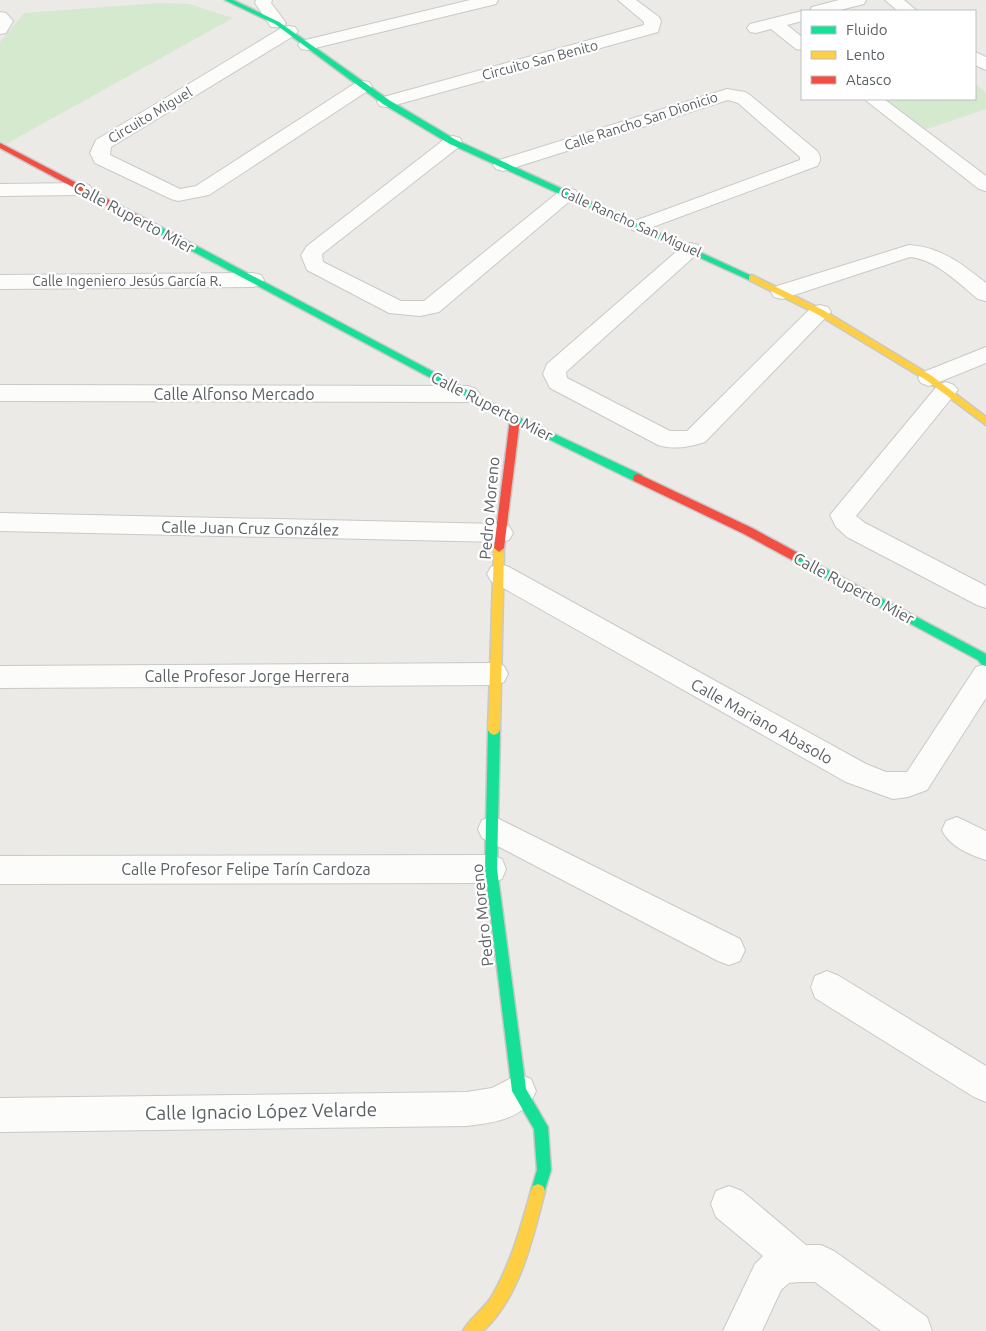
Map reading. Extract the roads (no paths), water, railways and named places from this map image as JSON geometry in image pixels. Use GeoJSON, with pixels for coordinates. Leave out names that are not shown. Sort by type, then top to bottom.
{"type":"FeatureCollection","features":[{"type":"Feature","properties":{"kind":"street","name":"Calle Rancho San Miguel"},"geometry":{"type":"LineString","coordinates":[[228,0],[283,27],[386,102],[453,142],[691,249],[820,312],[937,384],[986,422]]}},
{"type":"Feature","properties":{"kind":"street","name":"Calle Rancho San Miguel"},"geometry":{"type":"LineString","coordinates":[[264,0],[283,27]]}},
{"type":"Feature","properties":{"kind":"street"},"geometry":{"type":"LineString","coordinates":[[307,45],[490,0]]}},
{"type":"Feature","properties":{"kind":"street","name":"Circuito San Benito"},"geometry":{"type":"LineString","coordinates":[[386,102],[652,28],[653,20],[626,0]]}},
{"type":"Feature","properties":{"kind":"street"},"geometry":{"type":"LineString","coordinates":[[822,10],[858,0]]}},
{"type":"Feature","properties":{"kind":"street"},"geometry":{"type":"LineString","coordinates":[[893,0],[908,10]]}},
{"type":"Feature","properties":{"kind":"street"},"geometry":{"type":"LineString","coordinates":[[756,28],[801,16]]}},
{"type":"Feature","properties":{"kind":"street"},"geometry":{"type":"LineString","coordinates":[[774,24],[801,44]]}},
{"type":"Feature","properties":{"kind":"street","name":"Circuito Miguel"},"geometry":{"type":"LineString","coordinates":[[283,27],[103,144],[99,150],[102,159],[178,195],[193,194],[202,191],[363,86]]}},
{"type":"Feature","properties":{"kind":"street","name":"Calle Rancho San Dionicio"},"geometry":{"type":"LineString","coordinates":[[503,165],[727,94],[744,99],[810,155],[810,162],[807,164],[639,226]]}},
{"type":"Feature","properties":{"kind":"street"},"geometry":{"type":"LineString","coordinates":[[874,100],[986,185]]}},
{"type":"Feature","properties":{"kind":"street"},"geometry":{"type":"LineString","coordinates":[[453,142],[314,250],[311,255],[314,265],[397,308],[414,309],[431,306],[568,194]]}},
{"type":"Feature","properties":{"kind":"street","name":"Calle Ruperto Mier"},"geometry":{"type":"LineString","coordinates":[[0,145],[515,419],[748,531],[982,657],[986,662]]}},
{"type":"Feature","properties":{"kind":"street"},"geometry":{"type":"LineString","coordinates":[[0,190],[82,189]]}},
{"type":"Feature","properties":{"kind":"street"},"geometry":{"type":"LineString","coordinates":[[691,249],[555,369],[554,374],[558,383],[666,439],[687,439],[697,436],[820,312]]}},
{"type":"Feature","properties":{"kind":"street"},"geometry":{"type":"LineString","coordinates":[[782,292],[909,251],[924,251],[937,257],[986,294]]}},
{"type":"Feature","properties":{"kind":"street","name":"Calle Ingeniero Jesús García R."},"geometry":{"type":"LineString","coordinates":[[0,282],[254,280]]}},
{"type":"Feature","properties":{"kind":"street"},"geometry":{"type":"LineString","coordinates":[[986,354],[937,384],[843,515],[845,521],[856,530],[986,598]]}},
{"type":"Feature","properties":{"kind":"street","name":"Calle Alfonso Mercado"},"geometry":{"type":"LineString","coordinates":[[0,393],[468,394]]}},
{"type":"Feature","properties":{"kind":"street","name":"Pedro Moreno"},"geometry":{"type":"LineString","coordinates":[[474,1329],[506,1288],[527,1230],[544,1170],[541,1127],[519,1091],[491,868],[494,829],[494,674],[500,574],[500,533],[515,419]]}},
{"type":"Feature","properties":{"kind":"street","name":"Calle Juan Cruz González"},"geometry":{"type":"LineString","coordinates":[[0,522],[500,533]]}},
{"type":"Feature","properties":{"kind":"street","name":"Calle Mariano Abasolo"},"geometry":{"type":"LineString","coordinates":[[500,574],[856,773],[887,786],[904,787],[918,781],[986,674]]}},
{"type":"Feature","properties":{"kind":"street","name":"Calle Profesor Jorge Herrera"},"geometry":{"type":"LineString","coordinates":[[0,677],[494,674]]}},
{"type":"Feature","properties":{"kind":"street"},"geometry":{"type":"LineString","coordinates":[[494,829],[729,950]]}},
{"type":"Feature","properties":{"kind":"street"},"geometry":{"type":"LineString","coordinates":[[957,830],[986,847]]}},
{"type":"Feature","properties":{"kind":"street","name":"Calle Profesor Felipe Tarín Cardoza"},"geometry":{"type":"LineString","coordinates":[[0,870],[491,868]]}},
{"type":"Feature","properties":{"kind":"street"},"geometry":{"type":"LineString","coordinates":[[827,987],[986,1085]]}},
{"type":"Feature","properties":{"kind":"street","name":"Calle Ignacio López Velarde"},"geometry":{"type":"LineString","coordinates":[[0,1115],[467,1109],[497,1105],[519,1091]]}},
{"type":"Feature","properties":{"kind":"street"},"geometry":{"type":"LineString","coordinates":[[729,1204],[798,1263]]}},
{"type":"Feature","properties":{"kind":"street"},"geometry":{"type":"LineString","coordinates":[[742,1331],[768,1277],[781,1265],[798,1263],[821,1264],[912,1331]]}}]}
